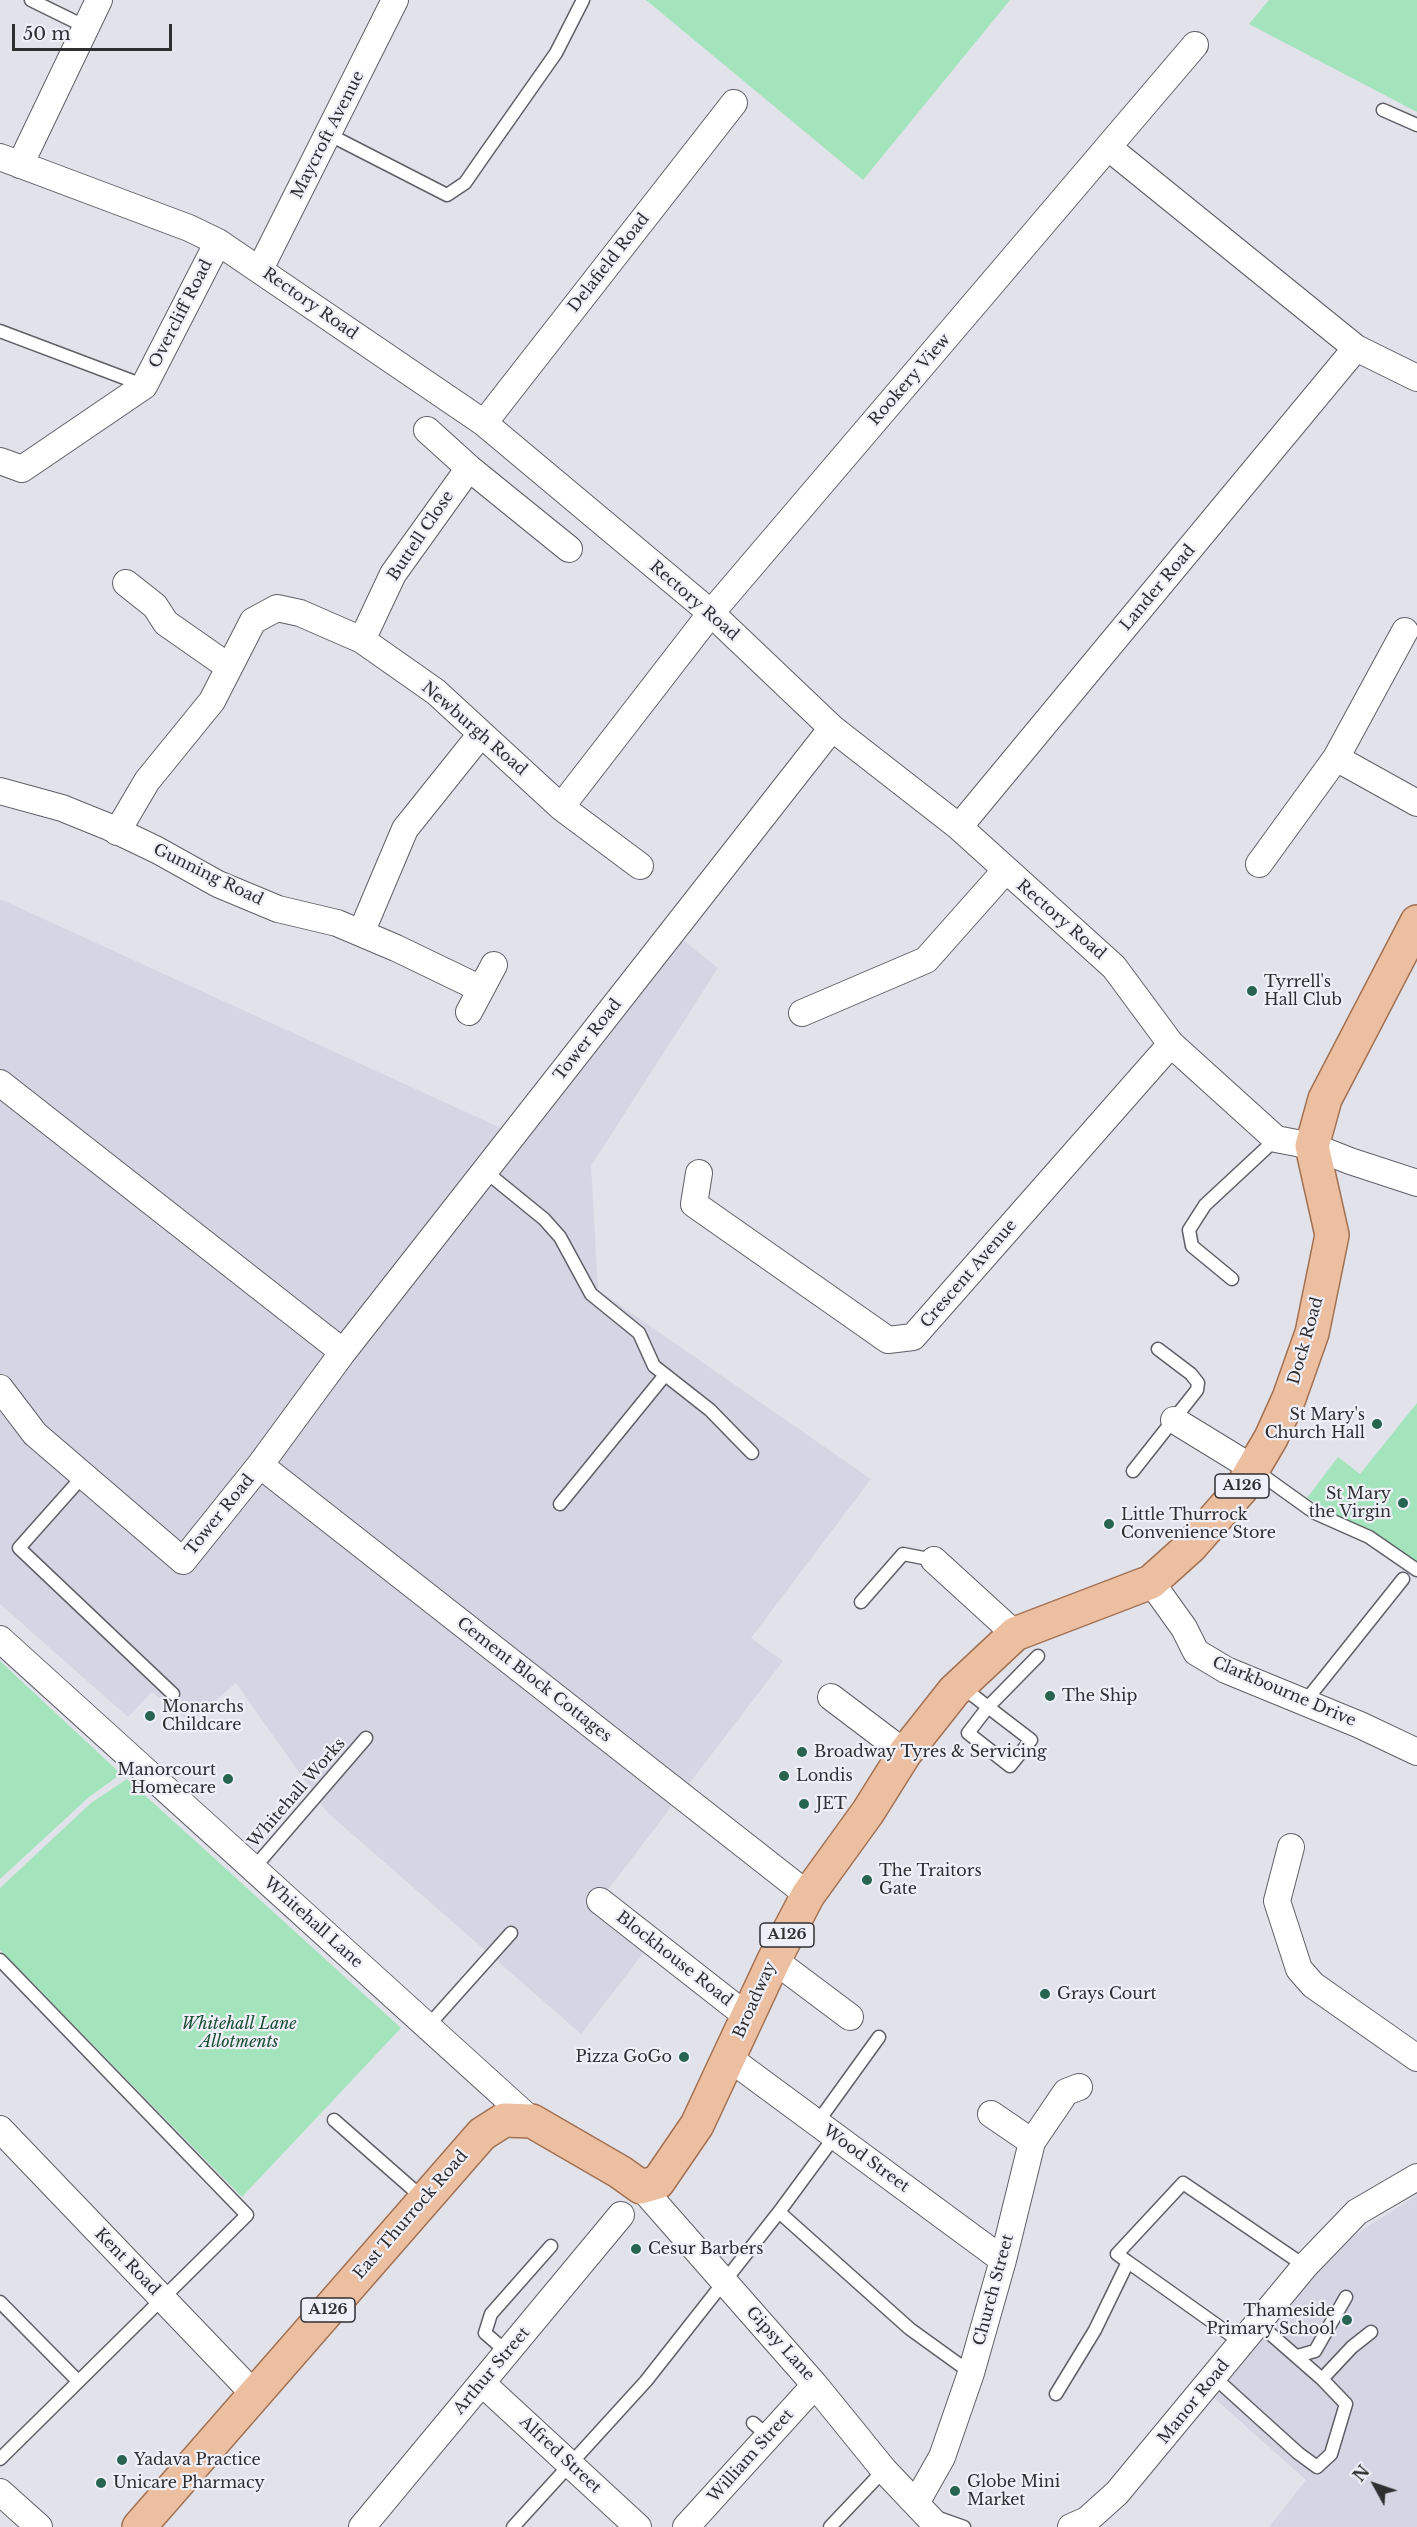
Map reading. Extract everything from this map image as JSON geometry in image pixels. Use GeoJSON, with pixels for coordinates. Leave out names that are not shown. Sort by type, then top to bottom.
{"type":"FeatureCollection","features":[{"type":"Feature","properties":{"kind":"main road","name":"Dock Road"},"geometry":{"type":"LineString","coordinates":[[957,1688],[1026,1645],[1150,1582],[1190,1547],[1241,1489],[1254,1469],[1289,1398],[1312,1333],[1332,1235],[1312,1146],[1325,1099],[1417,922]]}},
{"type":"Feature","properties":{"kind":"main road","name":"Broadway"},"geometry":{"type":"LineString","coordinates":[[641,2187],[658,2182],[697,2125],[774,1960],[808,1895],[868,1812],[905,1753],[957,1688]]}},
{"type":"Feature","properties":{"kind":"main road","name":"East Thurrock Road"},"geometry":{"type":"LineString","coordinates":[[139,2527],[482,2134],[504,2120],[532,2121]]}},
{"type":"Feature","properties":{"kind":"main road","name":"Whitehall Lane"},"geometry":{"type":"LineString","coordinates":[[532,2121],[621,2172],[641,2187]]}},
{"type":"Feature","properties":{"kind":"street"},"geometry":{"type":"LineString","coordinates":[[10,161],[99,0]]}},
{"type":"Feature","properties":{"kind":"street","name":"Maycroft Avenue"},"geometry":{"type":"LineString","coordinates":[[260,269],[395,0]]}},
{"type":"Feature","properties":{"kind":"street","name":"Rookery View"},"geometry":{"type":"LineString","coordinates":[[711,613],[1195,45]]}},
{"type":"Feature","properties":{"kind":"street","name":"Delafield Road"},"geometry":{"type":"LineString","coordinates":[[484,423],[734,103]]}},
{"type":"Feature","properties":{"kind":"street"},"geometry":{"type":"LineString","coordinates":[[1109,148],[1356,348],[1417,378]]}},
{"type":"Feature","properties":{"kind":"street","name":"Rectory Road"},"geometry":{"type":"LineString","coordinates":[[10,161],[189,228],[218,242],[484,423],[711,613],[832,728],[960,827],[1005,871],[1114,967],[1172,1044],[1276,1139]]}},
{"type":"Feature","properties":{"kind":"street","name":"Overcliff Road"},"geometry":{"type":"LineString","coordinates":[[0,461],[22,469],[144,386],[218,242]]}},
{"type":"Feature","properties":{"kind":"street","name":"Lander Road"},"geometry":{"type":"LineString","coordinates":[[960,827],[1356,348]]}},
{"type":"Feature","properties":{"kind":"street"},"geometry":{"type":"LineString","coordinates":[[427,430],[469,468],[569,549]]}},
{"type":"Feature","properties":{"kind":"street","name":"Buttell Close"},"geometry":{"type":"LineString","coordinates":[[362,640],[393,574],[469,468]]}},
{"type":"Feature","properties":{"kind":"street"},"geometry":{"type":"LineString","coordinates":[[126,584],[155,606],[166,623],[229,667]]}},
{"type":"Feature","properties":{"kind":"street","name":"Newburgh Road"},"geometry":{"type":"LineString","coordinates":[[117,832],[147,781],[212,701],[254,621],[277,608],[300,613],[362,640],[436,692],[561,807],[640,866]]}},
{"type":"Feature","properties":{"kind":"street"},"geometry":{"type":"LineString","coordinates":[[561,807],[711,613]]}},
{"type":"Feature","properties":{"kind":"street"},"geometry":{"type":"LineString","coordinates":[[1259,864],[1336,759],[1405,632]]}},
{"type":"Feature","properties":{"kind":"street","name":"Tower Road"},"geometry":{"type":"LineString","coordinates":[[0,1388],[35,1434],[183,1561],[260,1465],[343,1352],[832,728]]}},
{"type":"Feature","properties":{"kind":"street"},"geometry":{"type":"LineString","coordinates":[[361,933],[405,829],[481,734]]}},
{"type":"Feature","properties":{"kind":"street"},"geometry":{"type":"LineString","coordinates":[[1336,759],[1417,803]]}},
{"type":"Feature","properties":{"kind":"street","name":"Gunning Road"},"geometry":{"type":"LineString","coordinates":[[0,791],[62,808],[157,850],[218,884],[278,909],[337,923],[481,989]]}},
{"type":"Feature","properties":{"kind":"street"},"geometry":{"type":"LineString","coordinates":[[801,1013],[926,960],[1005,871]]}},
{"type":"Feature","properties":{"kind":"street"},"geometry":{"type":"LineString","coordinates":[[469,1012],[494,965]]}},
{"type":"Feature","properties":{"kind":"street","name":"Crescent Avenue"},"geometry":{"type":"LineString","coordinates":[[699,1173],[694,1204],[888,1340],[913,1337],[1172,1044]]}},
{"type":"Feature","properties":{"kind":"street"},"geometry":{"type":"LineString","coordinates":[[0,1083],[343,1352]]}},
{"type":"Feature","properties":{"kind":"street"},"geometry":{"type":"LineString","coordinates":[[1276,1139],[1312,1146],[1417,1183]]}},
{"type":"Feature","properties":{"kind":"street"},"geometry":{"type":"LineString","coordinates":[[1174,1420],[1254,1469]]}},
{"type":"Feature","properties":{"kind":"street","name":"Cement Block Cottages"},"geometry":{"type":"LineString","coordinates":[[260,1465],[808,1895]]}},
{"type":"Feature","properties":{"kind":"street"},"geometry":{"type":"LineString","coordinates":[[934,1560],[1026,1645]]}},
{"type":"Feature","properties":{"kind":"street","name":"Clarkbourne Drive"},"geometry":{"type":"LineString","coordinates":[[1150,1582],[1184,1628],[1196,1652],[1226,1670],[1360,1725],[1417,1752]]}},
{"type":"Feature","properties":{"kind":"street","name":"Whitehall Lane"},"geometry":{"type":"LineString","coordinates":[[0,1639],[532,2121]]}},
{"type":"Feature","properties":{"kind":"street"},"geometry":{"type":"LineString","coordinates":[[831,1697],[905,1753]]}},
{"type":"Feature","properties":{"kind":"street"},"geometry":{"type":"LineString","coordinates":[[1291,1847],[1276,1901],[1299,1969],[1313,1985],[1417,2058]]}},
{"type":"Feature","properties":{"kind":"street","name":"Blockhouse Road"},"geometry":{"type":"LineString","coordinates":[[600,1901],[748,2017]]}},
{"type":"Feature","properties":{"kind":"street"},"geometry":{"type":"LineString","coordinates":[[774,1960],[850,2017]]}},
{"type":"Feature","properties":{"kind":"street","name":"Wood Street"},"geometry":{"type":"LineString","coordinates":[[729,2058],[1003,2260]]}},
{"type":"Feature","properties":{"kind":"street","name":"Church Street"},"geometry":{"type":"LineString","coordinates":[[927,2515],[942,2457],[967,2409],[971,2373],[1003,2260],[1032,2142],[1066,2092],[1079,2087]]}},
{"type":"Feature","properties":{"kind":"street"},"geometry":{"type":"LineString","coordinates":[[991,2114],[1032,2142]]}},
{"type":"Feature","properties":{"kind":"street","name":"Kent Road"},"geometry":{"type":"LineString","coordinates":[[0,2129],[255,2396]]}},
{"type":"Feature","properties":{"kind":"street","name":"Manor Road"},"geometry":{"type":"LineString","coordinates":[[1084,2525],[1117,2493],[1305,2266],[1357,2212],[1417,2177]]}},
{"type":"Feature","properties":{"kind":"street","name":"Gipsy Lane"},"geometry":{"type":"LineString","coordinates":[[641,2187],[815,2385],[884,2470],[927,2515]]}},
{"type":"Feature","properties":{"kind":"street","name":"Arthur Street"},"geometry":{"type":"LineString","coordinates":[[362,2527],[483,2384],[621,2214]]}},
{"type":"Feature","properties":{"kind":"street","name":"Alfred Street"},"geometry":{"type":"LineString","coordinates":[[483,2384],[638,2527]]}},
{"type":"Feature","properties":{"kind":"street","name":"William Street"},"geometry":{"type":"LineString","coordinates":[[686,2527],[761,2430],[815,2385]]}},
{"type":"Feature","properties":{"kind":"street"},"geometry":{"type":"LineString","coordinates":[[0,2492],[39,2527]]}},
{"type":"Feature","properties":{"kind":"lane"},"geometry":{"type":"LineString","coordinates":[[31,0],[86,27]]}},
{"type":"Feature","properties":{"kind":"lane"},"geometry":{"type":"LineString","coordinates":[[328,134],[447,195],[465,183],[543,72],[583,0]]}},
{"type":"Feature","properties":{"kind":"lane"},"geometry":{"type":"LineString","coordinates":[[1383,110],[1417,125]]}},
{"type":"Feature","properties":{"kind":"lane","name":"Overcliff Road"},"geometry":{"type":"LineString","coordinates":[[0,331],[144,386]]}},
{"type":"Feature","properties":{"kind":"lane"},"geometry":{"type":"LineString","coordinates":[[1232,1279],[1192,1246],[1189,1230],[1205,1205],[1276,1139]]}},
{"type":"Feature","properties":{"kind":"lane"},"geometry":{"type":"LineString","coordinates":[[485,1171],[544,1219],[560,1237],[591,1294],[639,1333],[654,1366],[710,1410],[752,1453]]}},
{"type":"Feature","properties":{"kind":"lane"},"geometry":{"type":"LineString","coordinates":[[1133,1471],[1197,1390],[1198,1383],[1158,1349]]}},
{"type":"Feature","properties":{"kind":"lane"},"geometry":{"type":"LineString","coordinates":[[560,1504],[665,1375]]}},
{"type":"Feature","properties":{"kind":"lane"},"geometry":{"type":"LineString","coordinates":[[1254,1469],[1315,1513],[1369,1537],[1417,1570]]}},
{"type":"Feature","properties":{"kind":"lane"},"geometry":{"type":"LineString","coordinates":[[83,1476],[19,1548],[173,1694]]}},
{"type":"Feature","properties":{"kind":"lane"},"geometry":{"type":"LineString","coordinates":[[861,1602],[903,1554],[934,1560]]}},
{"type":"Feature","properties":{"kind":"lane"},"geometry":{"type":"LineString","coordinates":[[1304,1703],[1403,1580]]}},
{"type":"Feature","properties":{"kind":"lane"},"geometry":{"type":"LineString","coordinates":[[957,1688],[988,1707],[1031,1740],[1010,1766],[968,1733],[988,1707],[1026,1645]]}},
{"type":"Feature","properties":{"kind":"lane","name":"Whitehall Works"},"geometry":{"type":"LineString","coordinates":[[253,1869],[366,1738]]}},
{"type":"Feature","properties":{"kind":"lane"},"geometry":{"type":"LineString","coordinates":[[427,2027],[512,1933]]}},
{"type":"Feature","properties":{"kind":"lane"},"geometry":{"type":"LineString","coordinates":[[0,1960],[247,2215],[0,2459]]}},
{"type":"Feature","properties":{"kind":"lane"},"geometry":{"type":"LineString","coordinates":[[513,2527],[646,2381],[779,2212],[879,2037]]}},
{"type":"Feature","properties":{"kind":"lane"},"geometry":{"type":"LineString","coordinates":[[334,2120],[424,2200]]}},
{"type":"Feature","properties":{"kind":"lane"},"geometry":{"type":"LineString","coordinates":[[1242,2343],[1117,2254],[1183,2183],[1305,2266]]}},
{"type":"Feature","properties":{"kind":"lane"},"geometry":{"type":"LineString","coordinates":[[779,2212],[910,2329],[971,2373]]}},
{"type":"Feature","properties":{"kind":"lane"},"geometry":{"type":"LineString","coordinates":[[508,2353],[485,2333],[491,2314],[551,2246]]}},
{"type":"Feature","properties":{"kind":"lane"},"geometry":{"type":"LineString","coordinates":[[1056,2394],[1095,2330],[1128,2262]]}},
{"type":"Feature","properties":{"kind":"lane"},"geometry":{"type":"LineString","coordinates":[[1297,2356],[1315,2351],[1346,2297]]}},
{"type":"Feature","properties":{"kind":"lane"},"geometry":{"type":"LineString","coordinates":[[0,2302],[78,2381]]}},
{"type":"Feature","properties":{"kind":"lane"},"geometry":{"type":"LineString","coordinates":[[1214,2377],[1298,2453],[1317,2467],[1331,2454],[1346,2404],[1322,2379],[1258,2323]]}},
{"type":"Feature","properties":{"kind":"lane"},"geometry":{"type":"LineString","coordinates":[[1322,2379],[1352,2347],[1371,2332]]}},
{"type":"Feature","properties":{"kind":"lane"},"geometry":{"type":"LineString","coordinates":[[830,2527],[884,2470]]}},
{"type":"Feature","properties":{"kind":"lane"},"geometry":{"type":"LineString","coordinates":[[927,2515],[964,2527]]}},
{"type":"Feature","properties":{"kind":"shaded area"},"geometry":{"type":"Polygon","coordinates":[[[0,899],[514,1134],[673,932],[718,968],[591,1166],[598,1290],[871,1479],[751,1638],[783,1661],[600,1900],[652,1942],[581,2034],[327,1812],[236,1683],[190,1722],[152,1692],[128,1717],[0,1604],[0,899]]]}},
{"type":"Feature","properties":{"kind":"shaded area","name":"Thameside Primary School"},"geometry":{"type":"Polygon","coordinates":[[[1417,2195],[1417,2527],[1269,2527],[1306,2480],[1213,2397],[1342,2243],[1417,2195]]]}},
{"type":"Feature","properties":{"kind":"green space"},"geometry":{"type":"Polygon","coordinates":[[[646,0],[1010,0],[863,180],[646,0]]]}},
{"type":"Feature","properties":{"kind":"green space"},"geometry":{"type":"Polygon","coordinates":[[[1269,0],[1417,0],[1417,112],[1249,24],[1269,0]]]}},
{"type":"Feature","properties":{"kind":"green space"},"geometry":{"type":"Polygon","coordinates":[[[1417,1403],[1417,1571],[1333,1512],[1307,1498],[1338,1457],[1360,1474],[1417,1403]]]}},
{"type":"Feature","properties":{"kind":"green space"},"geometry":{"type":"Polygon","coordinates":[[[0,1661],[121,1774],[89,1797],[0,1879],[0,1661]]]}},
{"type":"Feature","properties":{"kind":"green space","name":"Whitehall Lane Allotments"},"geometry":{"type":"Polygon","coordinates":[[[127,1779],[401,2028],[242,2197],[0,1950],[0,1888],[91,1803],[127,1779]]]}},
{"type":"Feature","properties":{"kind":"place","name":"Tyrrell's Hall Club"},"geometry":{"type":"Point","coordinates":[1252,991]}},
{"type":"Feature","properties":{"kind":"place","name":"St Mary's Church Hall"},"geometry":{"type":"Point","coordinates":[1377,1424]}},
{"type":"Feature","properties":{"kind":"place","name":"St Mary the Virgin"},"geometry":{"type":"Point","coordinates":[1403,1503]}},
{"type":"Feature","properties":{"kind":"place","name":"Little Thurrock Convenience Store"},"geometry":{"type":"Point","coordinates":[1109,1524]}},
{"type":"Feature","properties":{"kind":"place","name":"The Ship"},"geometry":{"type":"Point","coordinates":[1050,1696]}},
{"type":"Feature","properties":{"kind":"place","name":"Monarchs Childcare"},"geometry":{"type":"Point","coordinates":[150,1716]}},
{"type":"Feature","properties":{"kind":"place","name":"Broadway Tyres & Servicing"},"geometry":{"type":"Point","coordinates":[802,1752]}},
{"type":"Feature","properties":{"kind":"place","name":"Londis"},"geometry":{"type":"Point","coordinates":[784,1776]}},
{"type":"Feature","properties":{"kind":"place","name":"Manorcourt Homecare"},"geometry":{"type":"Point","coordinates":[228,1779]}},
{"type":"Feature","properties":{"kind":"place","name":"JET"},"geometry":{"type":"Point","coordinates":[804,1804]}},
{"type":"Feature","properties":{"kind":"place","name":"The Traitors Gate"},"geometry":{"type":"Point","coordinates":[867,1880]}},
{"type":"Feature","properties":{"kind":"place","name":"Grays Court"},"geometry":{"type":"Point","coordinates":[1045,1994]}},
{"type":"Feature","properties":{"kind":"place","name":"Pizza GoGo"},"geometry":{"type":"Point","coordinates":[684,2057]}},
{"type":"Feature","properties":{"kind":"place","name":"Cesur Barbers"},"geometry":{"type":"Point","coordinates":[636,2249]}},
{"type":"Feature","properties":{"kind":"place","name":"Thameside Primary School"},"geometry":{"type":"Point","coordinates":[1347,2320]}},
{"type":"Feature","properties":{"kind":"place","name":"Yadava Practice"},"geometry":{"type":"Point","coordinates":[122,2460]}},
{"type":"Feature","properties":{"kind":"place","name":"Unicare Pharmacy"},"geometry":{"type":"Point","coordinates":[101,2483]}},
{"type":"Feature","properties":{"kind":"place","name":"Globe Mini Market"},"geometry":{"type":"Point","coordinates":[955,2491]}}]}
